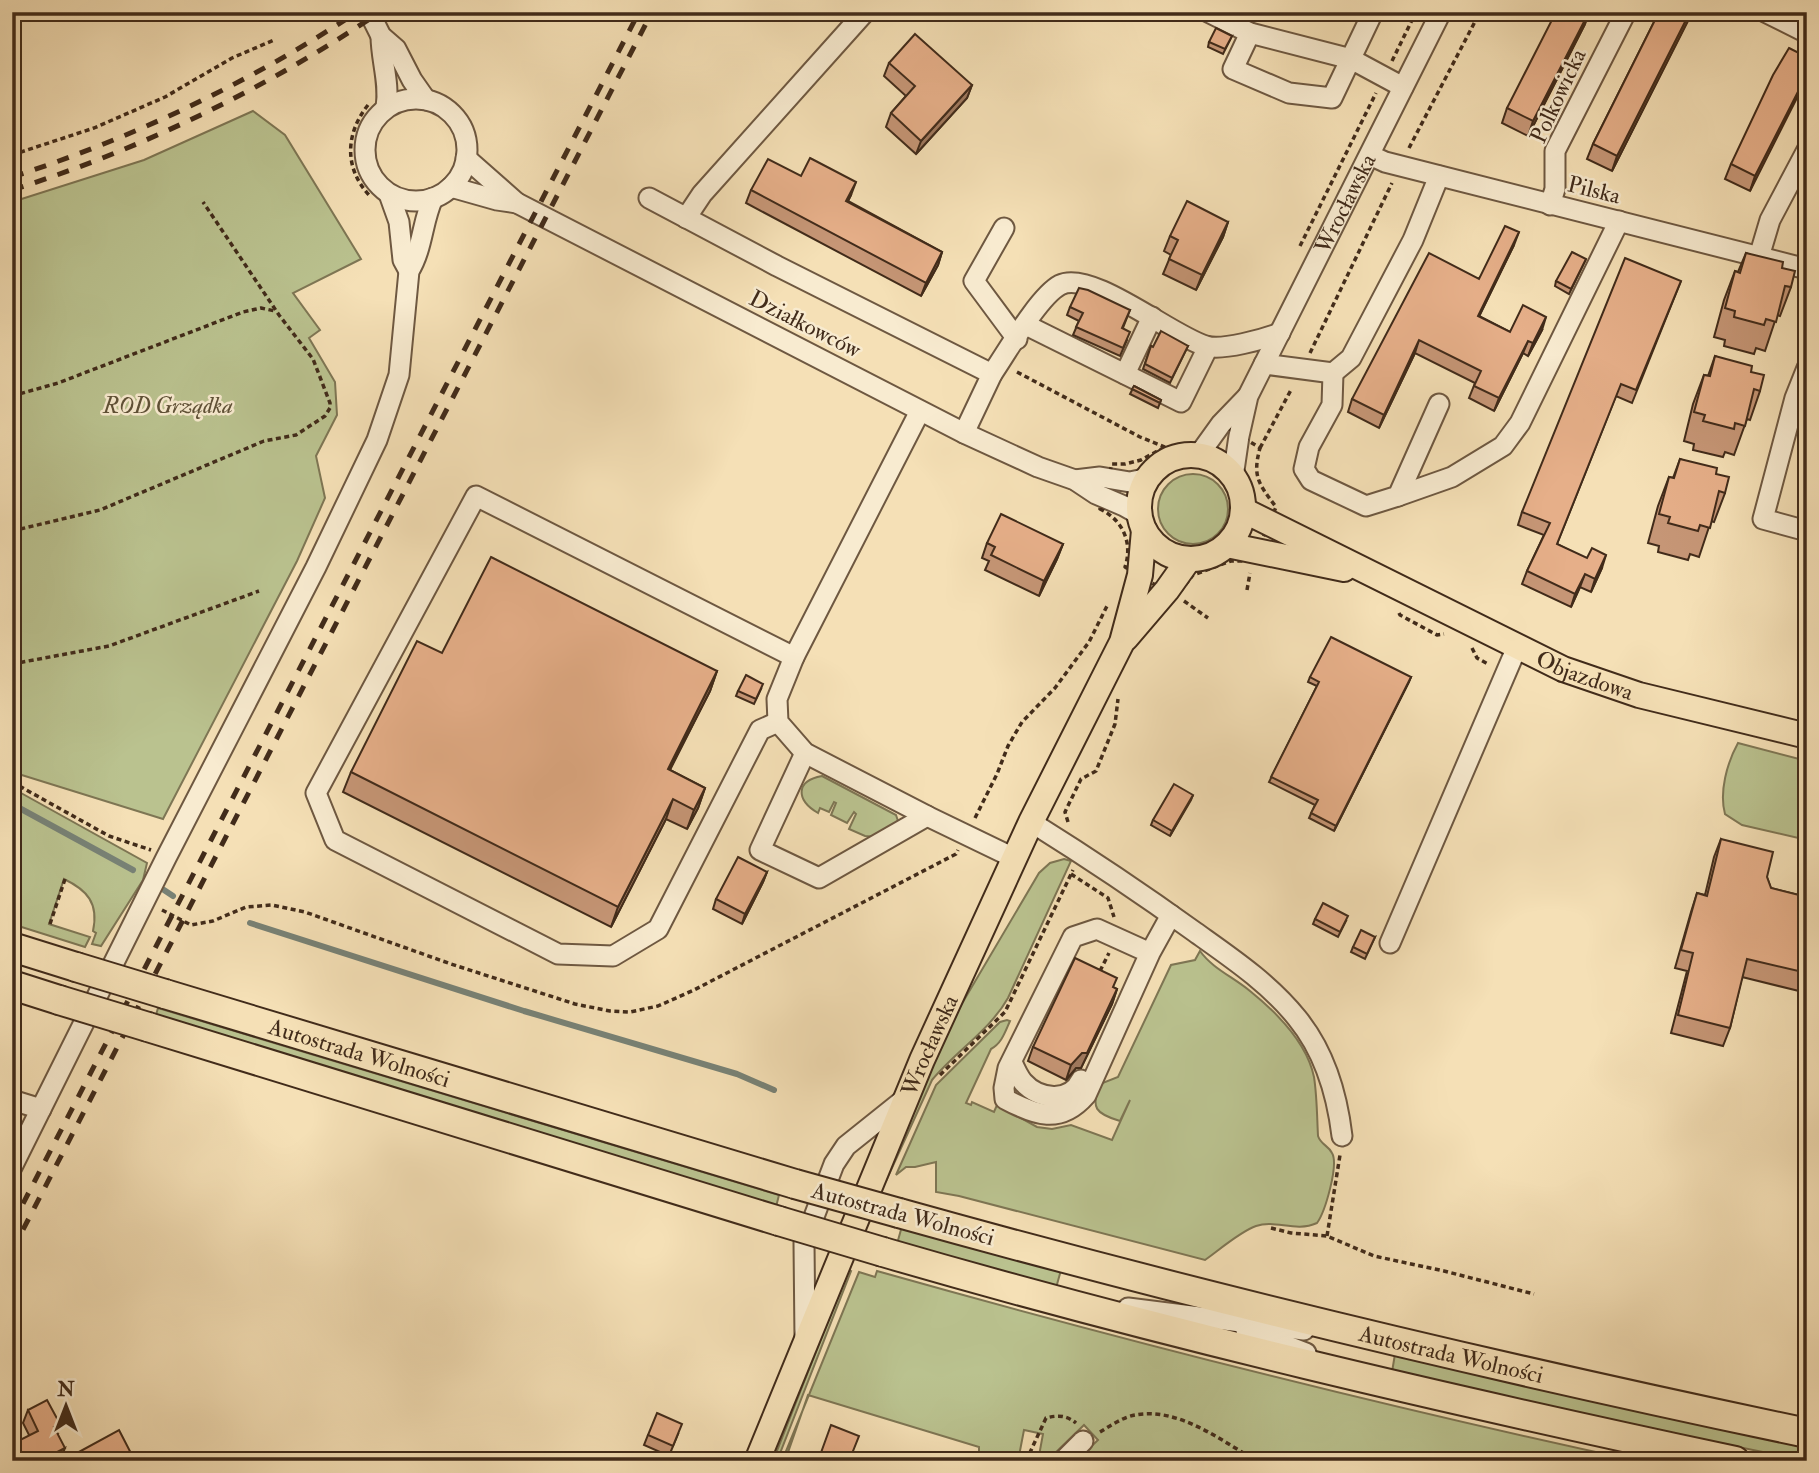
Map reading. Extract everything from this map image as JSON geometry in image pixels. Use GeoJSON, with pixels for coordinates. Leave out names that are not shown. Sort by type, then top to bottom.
{"type":"FeatureCollection","features":[{"type":"Feature","properties":{"kind":"highway","name":"Autostrada Wolności"},"geometry":{"type":"LineString","coordinates":[[12,947],[794,1184],[1069,1260],[1391,1341],[1807,1433]]}},
{"type":"Feature","properties":{"kind":"highway","name":"Autostrada Wolności"},"geometry":{"type":"LineString","coordinates":[[12,985],[883,1252],[1376,1381],[1735,1461]]}},
{"type":"Feature","properties":{"kind":"main road"},"geometry":{"type":"LineString","coordinates":[[1183,456],[1198,456],[1218,463],[1233,477],[1241,493],[1243,510],[1241,523],[1227,545],[1203,558],[1189,559],[1175,557],[1152,542],[1142,523],[1140,500],[1154,471],[1168,461],[1183,456]]}},
{"type":"Feature","properties":{"kind":"main road","name":"Objazdowa"},"geometry":{"type":"LineString","coordinates":[[1243,510],[1563,669],[1639,695],[1807,736]]}},
{"type":"Feature","properties":{"kind":"main road","name":"Wrocławska"},"geometry":{"type":"LineString","coordinates":[[757,1461],[906,1098],[1031,822],[1122,642],[1140,575],[1142,523]]}},
{"type":"Feature","properties":{"kind":"main road","name":"Objazdowa"},"geometry":{"type":"LineString","coordinates":[[1227,545],[1255,556],[1378,576]]}},
{"type":"Feature","properties":{"kind":"main road","name":"Wrocławska"},"geometry":{"type":"LineString","coordinates":[[1122,642],[1171,598],[1189,559]]}},
{"type":"Feature","properties":{"kind":"street"},"geometry":{"type":"LineString","coordinates":[[369,12],[381,36],[396,49],[426,100]]}},
{"type":"Feature","properties":{"kind":"street"},"geometry":{"type":"LineString","coordinates":[[686,218],[702,194],[865,12]]}},
{"type":"Feature","properties":{"kind":"street"},"geometry":{"type":"LineString","coordinates":[[1208,12],[1250,33],[1351,59],[1403,87]]}},
{"type":"Feature","properties":{"kind":"street"},"geometry":{"type":"LineString","coordinates":[[1250,33],[1233,69],[1289,93],[1332,98],[1373,12]]}},
{"type":"Feature","properties":{"kind":"street","name":"Wrocławska"},"geometry":{"type":"LineString","coordinates":[[1233,477],[1248,396],[1441,12]]}},
{"type":"Feature","properties":{"kind":"street","name":"Polkowicka"},"geometry":{"type":"LineString","coordinates":[[1550,205],[1555,189],[1555,151],[1626,12]]}},
{"type":"Feature","properties":{"kind":"street"},"geometry":{"type":"LineString","coordinates":[[1765,12],[1807,33]]}},
{"type":"Feature","properties":{"kind":"street"},"geometry":{"type":"LineString","coordinates":[[381,36],[387,80],[366,135],[364,152],[368,169],[382,198],[399,222],[402,260],[409,271]]}},
{"type":"Feature","properties":{"kind":"street"},"geometry":{"type":"LineString","coordinates":[[380,102],[419,98],[436,102],[450,111],[461,125],[467,141],[467,158],[461,174],[451,187],[433,198],[421,201],[382,198]]}},
{"type":"Feature","properties":{"kind":"street"},"geometry":{"type":"LineString","coordinates":[[1759,257],[1770,220],[1807,150]]}},
{"type":"Feature","properties":{"kind":"street","name":"Pilska"},"geometry":{"type":"LineString","coordinates":[[1370,155],[1400,166],[1807,269]]}},
{"type":"Feature","properties":{"kind":"street","name":"Działkowców"},"geometry":{"type":"LineString","coordinates":[[467,158],[517,202],[964,433],[1038,467],[1075,480],[1106,487],[1149,478]]}},
{"type":"Feature","properties":{"kind":"street"},"geometry":{"type":"LineString","coordinates":[[1264,364],[1332,373],[1351,358],[1413,240],[1439,176]]}},
{"type":"Feature","properties":{"kind":"street","name":"Działkowców"},"geometry":{"type":"LineString","coordinates":[[451,187],[497,200],[517,202]]}},
{"type":"Feature","properties":{"kind":"street"},"geometry":{"type":"LineString","coordinates":[[12,1167],[166,858],[316,568],[377,440],[399,375],[409,271],[417,259],[424,222],[433,198]]}},
{"type":"Feature","properties":{"kind":"street"},"geometry":{"type":"LineString","coordinates":[[649,198],[992,374]]}},
{"type":"Feature","properties":{"kind":"street"},"geometry":{"type":"LineString","coordinates":[[1332,373],[1332,405],[1309,447],[1304,469],[1311,480],[1366,506],[1452,477],[1503,446],[1520,423],[1619,221]]}},
{"type":"Feature","properties":{"kind":"street"},"geometry":{"type":"LineString","coordinates":[[1004,228],[974,281],[1021,332],[1125,374],[1181,402],[1208,347]]}},
{"type":"Feature","properties":{"kind":"street"},"geometry":{"type":"LineString","coordinates":[[964,433],[992,374],[1045,296],[1063,283],[1091,285],[1208,347],[1246,343],[1280,333]]}},
{"type":"Feature","properties":{"kind":"street"},"geometry":{"type":"LineString","coordinates":[[1125,374],[1152,317]]}},
{"type":"Feature","properties":{"kind":"street"},"geometry":{"type":"LineString","coordinates":[[1807,368],[1795,398],[1763,519],[1807,531]]}},
{"type":"Feature","properties":{"kind":"street","name":"Wrocławska"},"geometry":{"type":"LineString","coordinates":[[1198,456],[1221,424],[1248,396]]}},
{"type":"Feature","properties":{"kind":"street"},"geometry":{"type":"LineString","coordinates":[[1398,496],[1439,404]]}},
{"type":"Feature","properties":{"kind":"street"},"geometry":{"type":"LineString","coordinates":[[920,411],[794,657],[776,699],[778,722],[805,753],[1014,858]]}},
{"type":"Feature","properties":{"kind":"street","name":"Działkowców"},"geometry":{"type":"LineString","coordinates":[[1106,487],[1142,523]]}},
{"type":"Feature","properties":{"kind":"street"},"geometry":{"type":"LineString","coordinates":[[778,722],[760,730],[658,929],[613,956],[558,954],[335,840],[316,793],[476,496],[794,657]]}},
{"type":"Feature","properties":{"kind":"street"},"geometry":{"type":"LineString","coordinates":[[1390,943],[1517,647]]}},
{"type":"Feature","properties":{"kind":"street"},"geometry":{"type":"LineString","coordinates":[[805,753],[760,850],[820,878],[927,816]]}},
{"type":"Feature","properties":{"kind":"street"},"geometry":{"type":"LineString","coordinates":[[1031,822],[1171,915],[1262,984],[1298,1019],[1327,1072],[1342,1136]]}},
{"type":"Feature","properties":{"kind":"street"},"geometry":{"type":"LineString","coordinates":[[1150,954],[1097,929],[1073,937],[1012,1062],[1004,1088],[1005,1099],[1042,1115],[1073,1107],[1086,1095],[1150,954],[1171,915]]}},
{"type":"Feature","properties":{"kind":"street"},"geometry":{"type":"LineString","coordinates":[[805,1344],[804,1243],[834,1164],[846,1146],[906,1098]]}},
{"type":"Feature","properties":{"kind":"street"},"geometry":{"type":"LineString","coordinates":[[12,1100],[41,1109]]}},
{"type":"Feature","properties":{"kind":"street"},"geometry":{"type":"LineString","coordinates":[[1069,1260],[1376,1381]]}},
{"type":"Feature","properties":{"kind":"street"},"geometry":{"type":"LineString","coordinates":[[1052,1298],[1391,1341]]}},
{"type":"Feature","properties":{"kind":"street"},"geometry":{"type":"LineString","coordinates":[[1063,1461],[1083,1441]]}},
{"type":"Feature","properties":{"kind":"path"},"geometry":{"type":"LineString","coordinates":[[1247,590],[1255,556],[1276,507],[1258,482],[1255,465],[1260,448],[1480,12]]}},
{"type":"Feature","properties":{"kind":"path"},"geometry":{"type":"LineString","coordinates":[[12,155],[94,128],[165,97],[232,58],[274,40]]}},
{"type":"Feature","properties":{"kind":"path"},"geometry":{"type":"LineString","coordinates":[[380,102],[354,127],[350,154],[358,181],[382,198]]}},
{"type":"Feature","properties":{"kind":"path"},"geometry":{"type":"LineString","coordinates":[[12,531],[100,510],[264,441],[296,435],[325,416],[330,408],[313,359],[279,315],[203,202]]}},
{"type":"Feature","properties":{"kind":"path"},"geometry":{"type":"LineString","coordinates":[[12,396],[58,383],[243,312],[261,308],[272,309],[279,315]]}},
{"type":"Feature","properties":{"kind":"path"},"geometry":{"type":"LineString","coordinates":[[1208,618],[1171,598],[1125,567],[1128,550],[1125,536],[1119,523],[1100,509],[1112,464],[1141,460],[1165,447],[1192,447],[1206,440],[1214,421],[1260,448]]}},
{"type":"Feature","properties":{"kind":"path"},"geometry":{"type":"LineString","coordinates":[[1171,598],[1193,575],[1231,561],[1255,556]]}},
{"type":"Feature","properties":{"kind":"path"},"geometry":{"type":"LineString","coordinates":[[12,664],[109,646],[259,591]]}},
{"type":"Feature","properties":{"kind":"path"},"geometry":{"type":"LineString","coordinates":[[966,836],[1022,722],[1055,688],[1089,642],[1113,592]]}},
{"type":"Feature","properties":{"kind":"path"},"geometry":{"type":"LineString","coordinates":[[1396,604],[1400,615],[1419,626],[1437,635],[1450,633]]}},
{"type":"Feature","properties":{"kind":"path"},"geometry":{"type":"LineString","coordinates":[[1470,643],[1477,658],[1506,673]]}},
{"type":"Feature","properties":{"kind":"path"},"geometry":{"type":"LineString","coordinates":[[1069,828],[1065,812],[1081,779],[1096,771],[1115,724],[1119,696]]}},
{"type":"Feature","properties":{"kind":"path"},"geometry":{"type":"LineString","coordinates":[[12,782],[109,836],[141,845],[166,858]]}},
{"type":"Feature","properties":{"kind":"path"},"geometry":{"type":"LineString","coordinates":[[935,1083],[939,1075],[1005,1012],[1082,854]]}},
{"type":"Feature","properties":{"kind":"path"},"geometry":{"type":"LineString","coordinates":[[1071,874],[1108,898],[1115,921]]}},
{"type":"Feature","properties":{"kind":"path"},"geometry":{"type":"LineString","coordinates":[[50,924],[65,878]]}},
{"type":"Feature","properties":{"kind":"path"},"geometry":{"type":"LineString","coordinates":[[145,901],[191,925]]}},
{"type":"Feature","properties":{"kind":"path"},"geometry":{"type":"LineString","coordinates":[[1100,972],[1110,950]]}},
{"type":"Feature","properties":{"kind":"path"},"geometry":{"type":"LineString","coordinates":[[1327,1236],[1342,1136]]}},
{"type":"Feature","properties":{"kind":"path"},"geometry":{"type":"LineString","coordinates":[[1271,1228],[1291,1233],[1327,1236],[1374,1256],[1444,1270],[1534,1294]]}},
{"type":"Feature","properties":{"kind":"path"},"geometry":{"type":"LineString","coordinates":[[1026,1461],[1046,1418],[1058,1415],[1070,1418],[1080,1426],[1083,1441],[1132,1415],[1155,1414],[1180,1418],[1257,1461]]}},
{"type":"Feature","properties":{"kind":"green space","name":"ROD Grządka"},"geometry":{"type":"Polygon","coordinates":[[[253,111],[285,135],[361,259],[293,293],[320,330],[309,338],[335,382],[337,415],[316,456],[325,498],[297,561],[163,819],[12,772],[12,202],[144,160],[253,111]]]}},
{"type":"Feature","properties":{"kind":"green space"},"geometry":{"type":"Polygon","coordinates":[[[1193,474],[1218,484],[1228,509],[1218,534],[1193,544],[1168,534],[1158,509],[1168,484],[1193,474]]]}},
{"type":"Feature","properties":{"kind":"green space"},"geometry":{"type":"Polygon","coordinates":[[[1738,743],[1807,761],[1807,840],[1742,825],[1725,814],[1725,778],[1738,743]]]}},
{"type":"Feature","properties":{"kind":"green space"},"geometry":{"type":"Polygon","coordinates":[[[822,776],[896,815],[898,821],[876,837],[865,836],[849,829],[856,814],[854,812],[847,823],[831,815],[836,803],[834,802],[829,812],[820,808],[818,813],[802,797],[802,792],[807,782],[822,776]]]}},
{"type":"Feature","properties":{"kind":"green space"},"geometry":{"type":"Polygon","coordinates":[[[12,788],[147,863],[143,880],[101,946],[92,944],[96,933],[93,931],[93,905],[85,893],[64,879],[49,924],[90,937],[85,947],[12,924],[12,788]]]}},
{"type":"Feature","properties":{"kind":"green space"},"geometry":{"type":"Polygon","coordinates":[[[1064,859],[1071,861],[1008,998],[992,1020],[932,1080],[886,1181],[882,1180],[957,1012],[1039,873],[1050,863],[1064,859]]]}},
{"type":"Feature","properties":{"kind":"green space"},"geometry":{"type":"Polygon","coordinates":[[[1200,951],[1280,1018],[1305,1052],[1314,1077],[1318,1136],[1334,1159],[1330,1188],[1317,1223],[1301,1227],[1271,1224],[1256,1226],[1237,1236],[1205,1260],[936,1192],[936,1162],[906,1167],[896,1175],[936,1085],[1000,1022],[1007,1020],[1010,1021],[1005,1033],[991,1049],[966,1103],[971,1105],[972,1102],[994,1112],[997,1105],[1037,1127],[1052,1129],[1071,1125],[1112,1140],[1130,1100],[1120,1121],[1105,1116],[1097,1109],[1096,1104],[1100,1084],[1118,1077],[1171,965],[1195,960],[1200,951]]]}},
{"type":"Feature","properties":{"kind":"green space"},"geometry":{"type":"Polygon","coordinates":[[[158,1008],[779,1195],[776,1207],[156,1015],[158,1008]]]}},
{"type":"Feature","properties":{"kind":"green space"},"geometry":{"type":"Polygon","coordinates":[[[902,1226],[1061,1270],[1056,1288],[897,1244],[902,1226]]]}},
{"type":"Feature","properties":{"kind":"green space"},"geometry":{"type":"Polygon","coordinates":[[[848,1270],[851,1271],[777,1461],[773,1461],[848,1270]]]}},
{"type":"Feature","properties":{"kind":"green space"},"geometry":{"type":"Polygon","coordinates":[[[877,1271],[1256,1372],[1637,1461],[1076,1461],[1098,1440],[1084,1425],[1047,1461],[1038,1461],[1043,1434],[1024,1430],[1018,1461],[979,1461],[979,1447],[809,1395],[859,1272],[875,1277],[877,1271]]]}},
{"type":"Feature","properties":{"kind":"green space"},"geometry":{"type":"Polygon","coordinates":[[[1395,1354],[1807,1445],[1807,1461],[1548,1408],[1392,1372],[1395,1354]]]}},
{"type":"Feature","properties":{"kind":"green space"},"geometry":{"type":"Polygon","coordinates":[[[803,1410],[785,1461],[782,1461],[803,1410]]]}},
{"type":"Feature","properties":{"kind":"building"},"geometry":{"type":"Polygon","coordinates":[[[1556,12],[1589,12],[1533,121],[1507,108],[1556,12]]]}},
{"type":"Feature","properties":{"kind":"building"},"geometry":{"type":"Polygon","coordinates":[[[1659,12],[1690,12],[1617,156],[1593,144],[1659,12]]]}},
{"type":"Feature","properties":{"kind":"building"},"geometry":{"type":"Polygon","coordinates":[[[1216,28],[1232,36],[1225,49],[1209,42],[1216,28]]]}},
{"type":"Feature","properties":{"kind":"building"},"geometry":{"type":"Polygon","coordinates":[[[915,34],[972,85],[921,141],[891,113],[915,86],[889,63],[915,34]]]}},
{"type":"Feature","properties":{"kind":"building"},"geometry":{"type":"Polygon","coordinates":[[[1789,48],[1807,57],[1807,74],[1755,176],[1731,164],[1773,75],[1789,48]]]}},
{"type":"Feature","properties":{"kind":"building"},"geometry":{"type":"Polygon","coordinates":[[[810,158],[856,182],[846,201],[942,252],[926,283],[751,190],[768,159],[801,176],[810,158]]]}},
{"type":"Feature","properties":{"kind":"building"},"geometry":{"type":"Polygon","coordinates":[[[1187,201],[1228,222],[1202,275],[1169,259],[1178,240],[1170,236],[1187,201]]]}},
{"type":"Feature","properties":{"kind":"building"},"geometry":{"type":"Polygon","coordinates":[[[1505,226],[1519,232],[1478,316],[1510,332],[1523,305],[1546,317],[1533,343],[1528,341],[1499,398],[1474,386],[1481,371],[1419,340],[1384,415],[1352,399],[1429,253],[1479,279],[1505,226]]]}},
{"type":"Feature","properties":{"kind":"building"},"geometry":{"type":"Polygon","coordinates":[[[1572,252],[1586,259],[1571,289],[1556,281],[1572,252]]]}},
{"type":"Feature","properties":{"kind":"building"},"geometry":{"type":"Polygon","coordinates":[[[1746,253],[1783,262],[1782,268],[1795,271],[1791,287],[1785,286],[1776,322],[1766,319],[1764,325],[1734,317],[1735,311],[1725,308],[1735,271],[1740,273],[1746,253]]]}},
{"type":"Feature","properties":{"kind":"building"},"geometry":{"type":"Polygon","coordinates":[[[1625,258],[1681,281],[1636,390],[1621,384],[1557,544],[1587,558],[1592,548],[1606,555],[1595,579],[1585,574],[1575,594],[1527,571],[1550,523],[1522,512],[1625,258]]]}},
{"type":"Feature","properties":{"kind":"building"},"geometry":{"type":"Polygon","coordinates":[[[1079,288],[1130,310],[1122,328],[1130,332],[1123,348],[1076,327],[1083,313],[1070,307],[1079,288]]]}},
{"type":"Feature","properties":{"kind":"building"},"geometry":{"type":"Polygon","coordinates":[[[1161,331],[1188,346],[1172,378],[1145,364],[1151,346],[1153,347],[1161,331]]]}},
{"type":"Feature","properties":{"kind":"building"},"geometry":{"type":"Polygon","coordinates":[[[1715,356],[1752,366],[1751,372],[1764,375],[1760,391],[1754,389],[1745,426],[1735,423],[1734,429],[1703,421],[1705,415],[1694,412],[1704,375],[1710,376],[1715,356]]]}},
{"type":"Feature","properties":{"kind":"building"},"geometry":{"type":"Polygon","coordinates":[[[1134,386],[1161,400],[1160,403],[1132,389],[1134,386]]]}},
{"type":"Feature","properties":{"kind":"building"},"geometry":{"type":"Polygon","coordinates":[[[1680,459],[1717,468],[1716,474],[1729,477],[1725,493],[1719,491],[1710,528],[1700,525],[1698,531],[1668,523],[1670,517],[1659,514],[1669,477],[1674,478],[1680,459]]]}},
{"type":"Feature","properties":{"kind":"building"},"geometry":{"type":"Polygon","coordinates":[[[1001,514],[1063,544],[1044,581],[991,555],[995,547],[987,543],[1001,514]]]}},
{"type":"Feature","properties":{"kind":"building"},"geometry":{"type":"Polygon","coordinates":[[[491,557],[717,671],[668,769],[705,788],[694,810],[673,799],[618,907],[351,772],[417,641],[442,653],[491,557]]]}},
{"type":"Feature","properties":{"kind":"building"},"geometry":{"type":"Polygon","coordinates":[[[1331,637],[1411,677],[1336,826],[1311,813],[1318,800],[1271,777],[1319,682],[1310,677],[1331,637]]]}},
{"type":"Feature","properties":{"kind":"building"},"geometry":{"type":"Polygon","coordinates":[[[746,675],[763,684],[756,699],[738,691],[746,675]]]}},
{"type":"Feature","properties":{"kind":"building"},"geometry":{"type":"Polygon","coordinates":[[[1174,784],[1193,795],[1172,831],[1153,820],[1174,784]]]}},
{"type":"Feature","properties":{"kind":"building"},"geometry":{"type":"Polygon","coordinates":[[[1721,839],[1773,852],[1767,877],[1771,888],[1807,897],[1807,973],[1747,959],[1730,1028],[1678,1015],[1693,953],[1681,950],[1697,893],[1707,896],[1721,839]]]}},
{"type":"Feature","properties":{"kind":"building"},"geometry":{"type":"Polygon","coordinates":[[[738,857],[767,872],[745,914],[716,899],[738,857]]]}},
{"type":"Feature","properties":{"kind":"building"},"geometry":{"type":"Polygon","coordinates":[[[1323,903],[1348,916],[1340,932],[1315,919],[1323,903]]]}},
{"type":"Feature","properties":{"kind":"building"},"geometry":{"type":"Polygon","coordinates":[[[1361,930],[1375,937],[1367,954],[1353,947],[1361,930]]]}},
{"type":"Feature","properties":{"kind":"building"},"geometry":{"type":"Polygon","coordinates":[[[1075,958],[1117,978],[1113,987],[1117,989],[1087,1053],[1082,1053],[1071,1065],[1033,1047],[1075,958]]]}},
{"type":"Feature","properties":{"kind":"building"},"geometry":{"type":"Polygon","coordinates":[[[47,1400],[60,1424],[54,1427],[65,1448],[40,1461],[12,1461],[12,1444],[38,1431],[28,1410],[47,1400]]]}},
{"type":"Feature","properties":{"kind":"building"},"geometry":{"type":"Polygon","coordinates":[[[657,1413],[682,1424],[673,1446],[648,1435],[657,1413]]]}},
{"type":"Feature","properties":{"kind":"building"},"geometry":{"type":"Polygon","coordinates":[[[831,1425],[859,1436],[849,1461],[818,1461],[831,1425]]]}},
{"type":"Feature","properties":{"kind":"building"},"geometry":{"type":"Polygon","coordinates":[[[119,1430],[135,1461],[81,1461],[77,1453],[119,1430]]]}},
{"type":"Feature","properties":{"kind":"waterway"},"geometry":{"type":"LineString","coordinates":[[12,804],[133,870]]}},
{"type":"Feature","properties":{"kind":"waterway"},"geometry":{"type":"LineString","coordinates":[[164,890],[173,896]]}},
{"type":"Feature","properties":{"kind":"waterway"},"geometry":{"type":"LineString","coordinates":[[250,923],[524,1011],[737,1074],[774,1090]]}},
{"type":"Feature","properties":{"kind":"railway"},"geometry":{"type":"LineString","coordinates":[[12,177],[102,145],[190,106],[275,62],[357,12]]}},
{"type":"Feature","properties":{"kind":"railway"},"geometry":{"type":"LineString","coordinates":[[12,190],[108,156],[202,114],[293,66],[380,12]]}},
{"type":"Feature","properties":{"kind":"railway"},"geometry":{"type":"LineString","coordinates":[[12,1225],[639,12]]}},
{"type":"Feature","properties":{"kind":"railway"},"geometry":{"type":"LineString","coordinates":[[12,1251],[652,12]]}}]}
